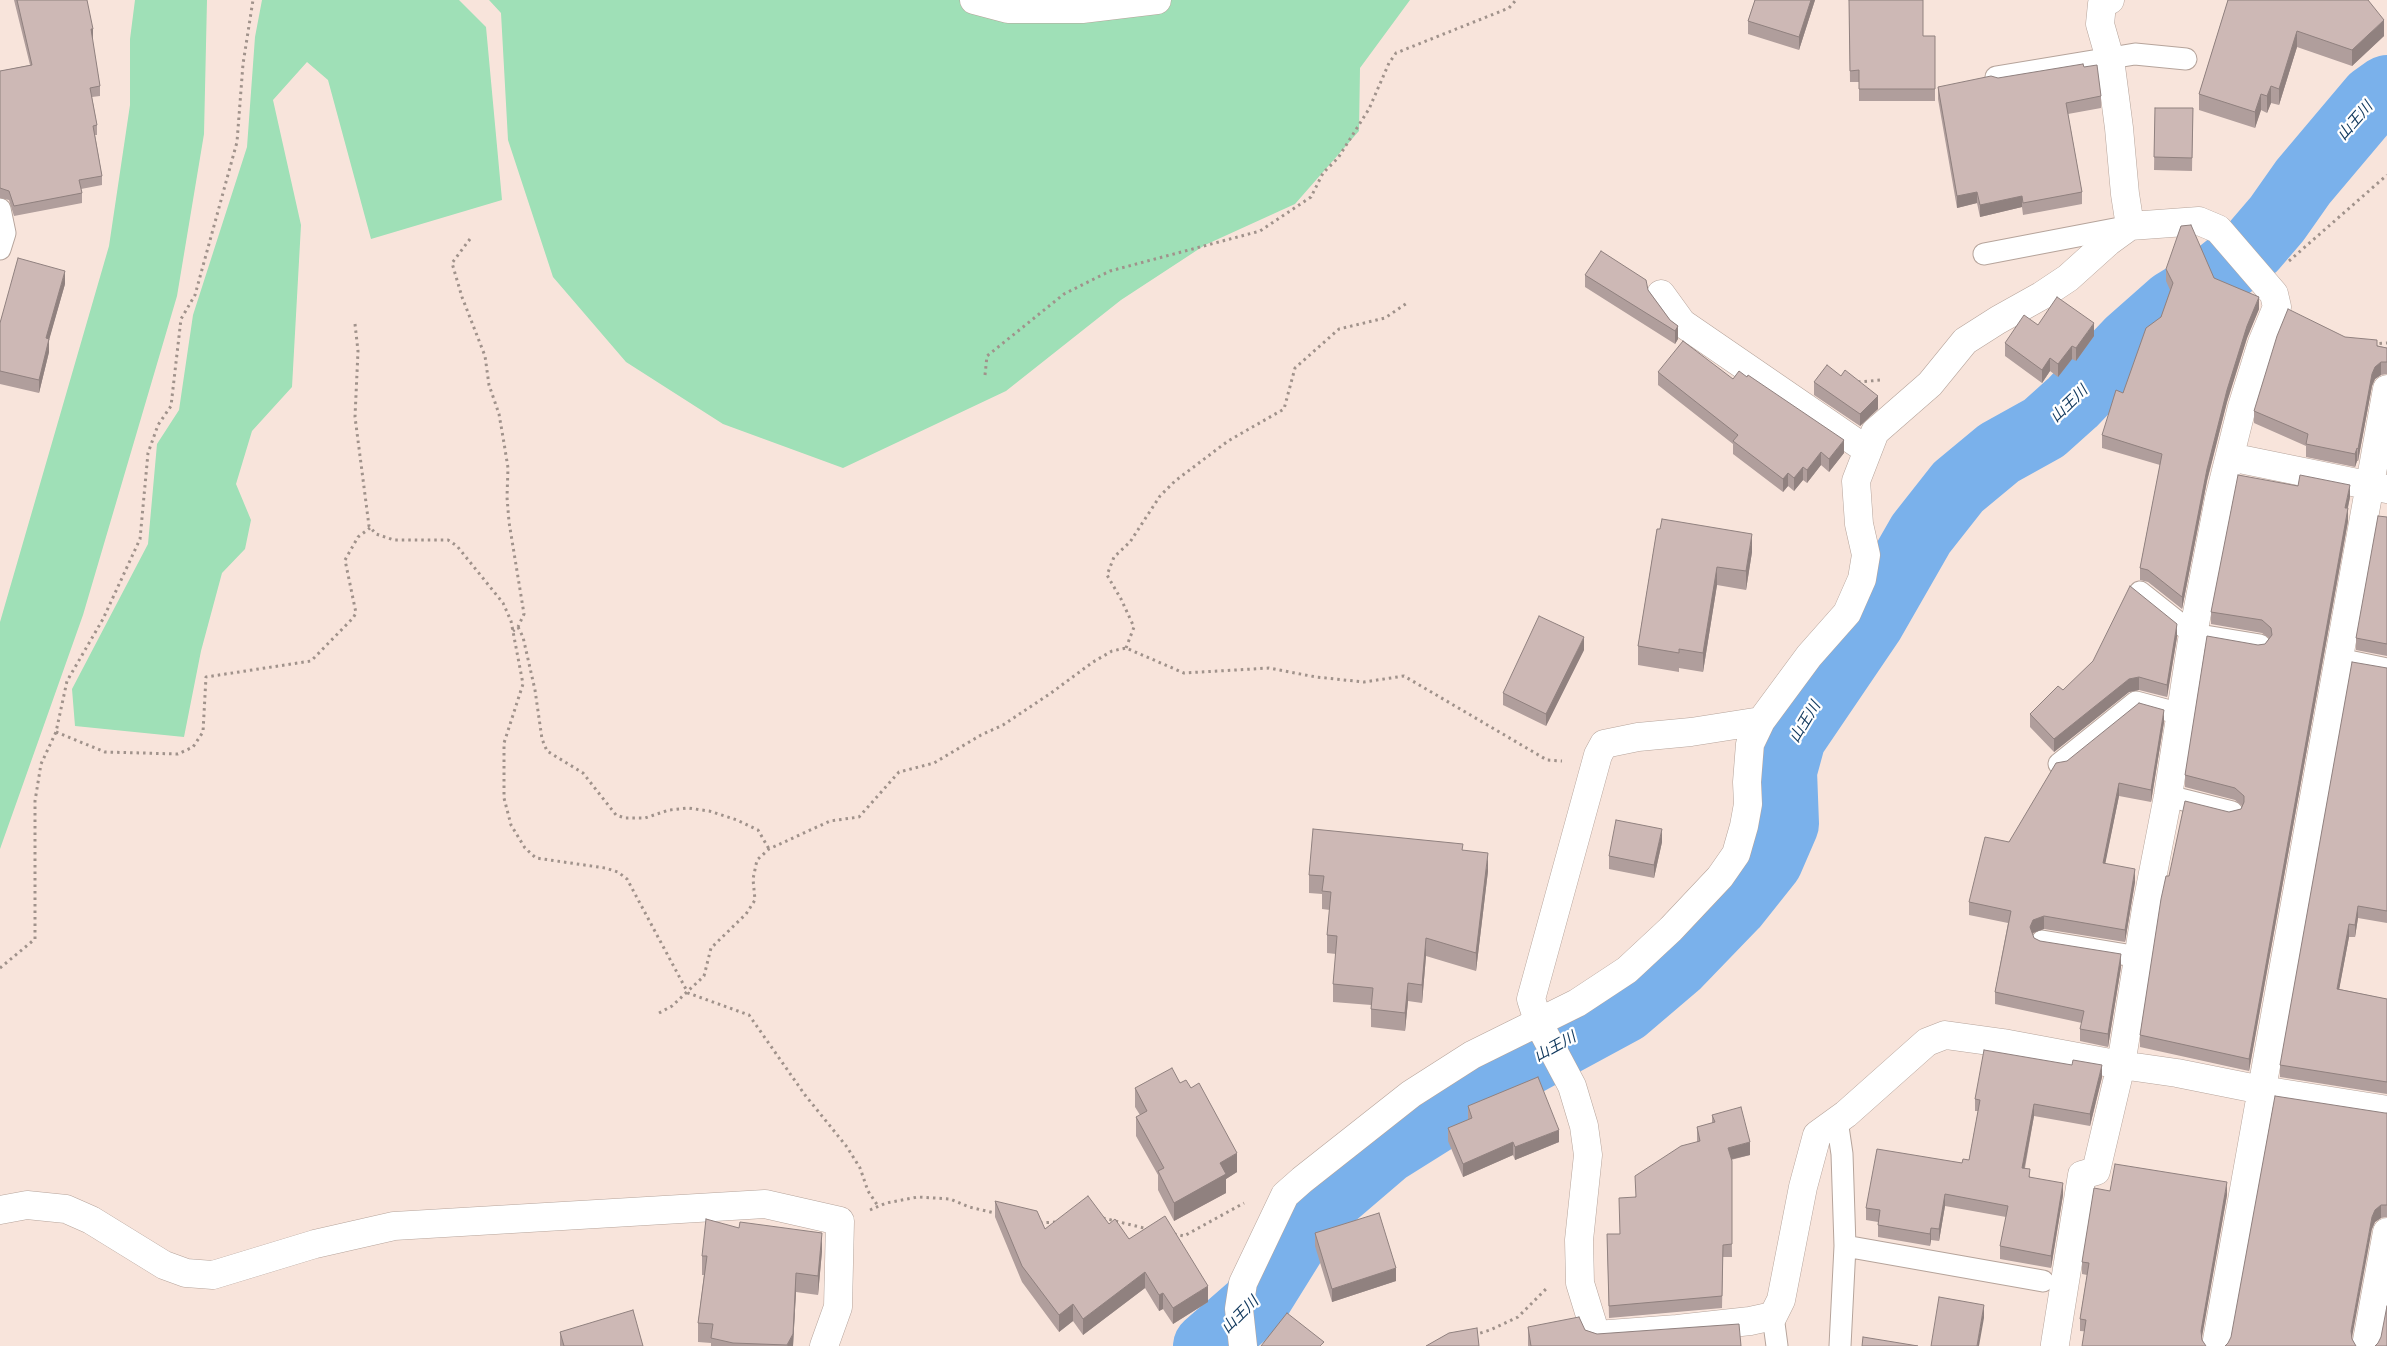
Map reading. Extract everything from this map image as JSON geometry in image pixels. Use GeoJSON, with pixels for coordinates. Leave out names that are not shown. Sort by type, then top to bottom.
{"type":"FeatureCollection","features":[{"type":"Feature","properties":{"kind":"street"},"geometry":{"type":"LineString","coordinates":[[974,0],[1008,9],[1082,9],[1157,0]]}},
{"type":"Feature","properties":{"kind":"street"},"geometry":{"type":"LineString","coordinates":[[2110,0],[2102,4],[2100,24],[2110,59],[2130,226]]}},
{"type":"Feature","properties":{"kind":"street"},"geometry":{"type":"LineString","coordinates":[[1243,1346],[1239,1309],[1242,1283],[1285,1195],[1411,1094],[1472,1055],[1577,1003],[1627,970],[1671,929],[1720,877],[1736,854],[1748,804],[1747,782],[1750,744],[1762,721],[1809,656],[1847,613],[1862,579],[1866,556],[1859,524],[1856,481],[1875,432],[1930,384],[1966,342],[1998,320],[2041,296],[2068,278],[2108,242],[2130,226],[2199,220],[2218,228],[2274,294],[2277,307],[2262,343],[2242,407],[2219,499],[2193,634],[2168,796],[2121,1065],[2096,1171],[2082,1175],[2055,1344]]}},
{"type":"Feature","properties":{"kind":"street"},"geometry":{"type":"LineString","coordinates":[[1660,294],[1682,323],[1867,450]]}},
{"type":"Feature","properties":{"kind":"street"},"geometry":{"type":"LineString","coordinates":[[2216,1346],[2339,659],[2378,488],[2387,389]]}},
{"type":"Feature","properties":{"kind":"street"},"geometry":{"type":"LineString","coordinates":[[2230,457],[2378,488]]}},
{"type":"Feature","properties":{"kind":"street"},"geometry":{"type":"LineString","coordinates":[[1762,721],[1691,732],[1638,737],[1604,744],[1598,754],[1531,998],[1538,1022],[1572,1086],[1584,1126],[1588,1155],[1582,1205],[1579,1259],[1580,1283],[1596,1335],[1674,1338],[1773,1316],[1781,1300],[1817,1134],[1837,1120],[1927,1042],[1945,1035],[2003,1043],[2262,1090],[2387,1110]]}},
{"type":"Feature","properties":{"kind":"street"},"geometry":{"type":"LineString","coordinates":[[0,1210],[27,1205],[66,1209],[91,1220],[164,1265],[186,1273],[214,1275],[315,1244],[394,1226],[765,1204],[840,1221],[838,1307],[824,1346]]}},
{"type":"Feature","properties":{"kind":"street"},"geometry":{"type":"LineString","coordinates":[[2366,1346],[2380,1311],[2387,1232]]}},
{"type":"Feature","properties":{"kind":"lane"},"geometry":{"type":"LineString","coordinates":[[1996,77],[2135,54],[2186,59]]}},
{"type":"Feature","properties":{"kind":"lane"},"geometry":{"type":"LineString","coordinates":[[0,210],[5,234],[0,248]]}},
{"type":"Feature","properties":{"kind":"lane"},"geometry":{"type":"LineString","coordinates":[[1984,254],[2130,226]]}},
{"type":"Feature","properties":{"kind":"lane"},"geometry":{"type":"LineString","coordinates":[[2140,592],[2193,634],[2260,645]]}},
{"type":"Feature","properties":{"kind":"lane"},"geometry":{"type":"LineString","coordinates":[[2339,659],[2387,669]]}},
{"type":"Feature","properties":{"kind":"lane"},"geometry":{"type":"LineString","coordinates":[[2059,764],[2136,702],[2181,714]]}},
{"type":"Feature","properties":{"kind":"lane"},"geometry":{"type":"LineString","coordinates":[[2168,796],[2232,812]]}},
{"type":"Feature","properties":{"kind":"lane"},"geometry":{"type":"LineString","coordinates":[[2042,941],[2139,957]]}},
{"type":"Feature","properties":{"kind":"lane"},"geometry":{"type":"LineString","coordinates":[[1837,1120],[1842,1154],[1846,1246],[1840,1346]]}},
{"type":"Feature","properties":{"kind":"lane"},"geometry":{"type":"LineString","coordinates":[[1846,1246],[2043,1281]]}},
{"type":"Feature","properties":{"kind":"lane"},"geometry":{"type":"LineString","coordinates":[[1773,1316],[1777,1346]]}},
{"type":"Feature","properties":{"kind":"path"},"geometry":{"type":"LineString","coordinates":[[0,968],[35,940],[35,801],[41,764],[56,732],[67,681],[103,619],[140,539],[148,453],[158,425],[171,406],[181,319],[195,295],[238,142],[243,64],[253,0]]}},
{"type":"Feature","properties":{"kind":"path"},"geometry":{"type":"LineString","coordinates":[[985,375],[987,356],[1064,294],[1110,271],[1260,231],[1310,197],[1323,173],[1338,158],[1369,109],[1388,64],[1396,53],[1509,8],[1516,0]]}},
{"type":"Feature","properties":{"kind":"path"},"geometry":{"type":"LineString","coordinates":[[2263,281],[2312,242],[2387,175]]}},
{"type":"Feature","properties":{"kind":"path"},"geometry":{"type":"LineString","coordinates":[[470,239],[452,263],[462,297],[485,356],[489,385],[499,414],[508,468],[507,497],[509,522],[524,614],[518,627],[513,631]]}},
{"type":"Feature","properties":{"kind":"path"},"geometry":{"type":"LineString","coordinates":[[1126,648],[1134,627],[1108,575],[1114,557],[1130,542],[1160,496],[1175,481],[1228,441],[1284,409],[1295,368],[1339,329],[1385,318],[1407,303]]}},
{"type":"Feature","properties":{"kind":"path"},"geometry":{"type":"LineString","coordinates":[[355,324],[358,351],[354,417],[370,528],[376,534],[394,540],[448,540],[457,546],[503,603],[513,631],[523,684],[504,743],[504,798],[511,825],[525,848],[536,858],[605,868],[618,872],[626,879],[688,993],[749,1015],[805,1096],[847,1147],[878,1206]]}},
{"type":"Feature","properties":{"kind":"path"},"geometry":{"type":"LineString","coordinates":[[2371,344],[2387,343]]}},
{"type":"Feature","properties":{"kind":"path"},"geometry":{"type":"LineString","coordinates":[[1855,382],[1886,380]]}},
{"type":"Feature","properties":{"kind":"path"},"geometry":{"type":"LineString","coordinates":[[56,732],[105,752],[178,754],[193,747],[202,732],[206,677],[311,661],[354,618],[356,613],[345,560],[358,537],[370,528]]}},
{"type":"Feature","properties":{"kind":"path"},"geometry":{"type":"LineString","coordinates":[[518,627],[523,637],[535,690],[542,739],[547,751],[583,773],[616,814],[625,818],[644,818],[678,809],[688,808],[709,811],[737,820],[758,830],[769,849]]}},
{"type":"Feature","properties":{"kind":"path"},"geometry":{"type":"LineString","coordinates":[[660,1013],[688,993],[704,976],[711,948],[746,914],[755,900],[753,879],[757,860],[769,849],[830,821],[859,818],[899,772],[934,764],[1023,712],[1093,662],[1112,652],[1126,648],[1184,673],[1269,668],[1316,677],[1364,682],[1404,676],[1482,724],[1547,760],[1565,762],[1579,758],[1592,744],[1604,744]]}},
{"type":"Feature","properties":{"kind":"path"},"geometry":{"type":"LineString","coordinates":[[1165,1233],[1184,1236],[1262,1195],[1285,1195]]}},
{"type":"Feature","properties":{"kind":"path"},"geometry":{"type":"LineString","coordinates":[[840,1221],[878,1206],[918,1197],[950,1199],[969,1207],[1007,1216]]}},
{"type":"Feature","properties":{"kind":"path"},"geometry":{"type":"LineString","coordinates":[[1097,1216],[1156,1231]]}},
{"type":"Feature","properties":{"kind":"path"},"geometry":{"type":"LineString","coordinates":[[1035,1222],[1044,1224],[1058,1222]]}},
{"type":"Feature","properties":{"kind":"path"},"geometry":{"type":"LineString","coordinates":[[1466,1338],[1490,1330],[1518,1317],[1579,1259]]}},
{"type":"Feature","properties":{"kind":"green space"},"geometry":{"type":"Polygon","coordinates":[[[135,0],[207,0],[204,134],[177,296],[83,615],[0,849],[0,622],[109,246],[130,105],[130,39],[135,0]]]}},
{"type":"Feature","properties":{"kind":"green space"},"geometry":{"type":"Polygon","coordinates":[[[262,0],[459,0],[486,27],[502,200],[371,239],[328,80],[307,62],[273,100],[301,225],[292,387],[252,431],[236,484],[251,520],[245,549],[222,573],[201,651],[184,737],[75,726],[72,689],[148,544],[157,444],[179,410],[193,315],[247,147],[255,37],[262,0]]]}},
{"type":"Feature","properties":{"kind":"green space"},"geometry":{"type":"Polygon","coordinates":[[[489,0],[1410,0],[1360,68],[1359,131],[1295,204],[1205,245],[1121,300],[1006,391],[843,468],[723,424],[626,362],[553,277],[508,140],[501,13],[489,0]]]}},
{"type":"Feature","properties":{"kind":"building"},"geometry":{"type":"Polygon","coordinates":[[[17,0],[87,0],[93,29],[91,29],[100,86],[90,88],[97,125],[93,126],[102,176],[79,180],[82,193],[14,206],[9,191],[0,188],[0,71],[32,65],[17,0]]]}},
{"type":"Feature","properties":{"kind":"building"},"geometry":{"type":"Polygon","coordinates":[[[1755,0],[1811,0],[1799,37],[1748,21],[1755,0]]]}},
{"type":"Feature","properties":{"kind":"building"},"geometry":{"type":"Polygon","coordinates":[[[1849,0],[1923,0],[1923,36],[1935,36],[1935,89],[1859,89],[1859,70],[1850,71],[1849,0]]]}},
{"type":"Feature","properties":{"kind":"building"},"geometry":{"type":"Polygon","coordinates":[[[2228,0],[2368,0],[2384,20],[2352,50],[2297,31],[2279,89],[2271,86],[2267,96],[2261,94],[2255,112],[2199,94],[2228,0]]]}},
{"type":"Feature","properties":{"kind":"building"},"geometry":{"type":"Polygon","coordinates":[[[2083,64],[2084,67],[2097,65],[2101,96],[2066,103],[2082,192],[2023,203],[2022,196],[1980,205],[1977,192],[1957,196],[1938,87],[1991,76],[1998,78],[2083,64]]]}},
{"type":"Feature","properties":{"kind":"building"},"geometry":{"type":"Polygon","coordinates":[[[2155,108],[2193,108],[2192,158],[2154,157],[2155,108]]]}},
{"type":"Feature","properties":{"kind":"building"},"geometry":{"type":"Polygon","coordinates":[[[2191,225],[2214,278],[2259,297],[2247,326],[2227,390],[2207,469],[2182,597],[2148,570],[2140,568],[2162,454],[2102,435],[2116,390],[2123,393],[2146,328],[2161,317],[2173,283],[2166,269],[2181,226],[2191,225]]]}},
{"type":"Feature","properties":{"kind":"building"},"geometry":{"type":"Polygon","coordinates":[[[1601,251],[1646,280],[1648,290],[1670,320],[1678,326],[1675,331],[1585,275],[1601,251]]]}},
{"type":"Feature","properties":{"kind":"building"},"geometry":{"type":"Polygon","coordinates":[[[18,258],[65,271],[46,338],[49,339],[39,380],[0,371],[0,323],[18,258]]]}},
{"type":"Feature","properties":{"kind":"building"},"geometry":{"type":"Polygon","coordinates":[[[2057,297],[2094,323],[2076,348],[2072,346],[2058,364],[2050,358],[2042,370],[2005,343],[2024,315],[2038,325],[2057,297]]]}},
{"type":"Feature","properties":{"kind":"building"},"geometry":{"type":"Polygon","coordinates":[[[2288,309],[2345,337],[2377,340],[2377,346],[2387,348],[2387,362],[2381,362],[2375,367],[2372,374],[2358,449],[2355,454],[2306,444],[2308,434],[2254,411],[2277,336],[2288,309]]]}},
{"type":"Feature","properties":{"kind":"building"},"geometry":{"type":"Polygon","coordinates":[[[1683,341],[1733,379],[1739,371],[1747,377],[1748,375],[1844,440],[1829,459],[1821,452],[1807,470],[1803,467],[1794,478],[1788,473],[1783,479],[1733,441],[1738,435],[1658,372],[1683,341]]]}},
{"type":"Feature","properties":{"kind":"building"},"geometry":{"type":"Polygon","coordinates":[[[1827,365],[1841,376],[1845,370],[1878,396],[1860,414],[1814,382],[1827,365]]]}},
{"type":"Feature","properties":{"kind":"building"},"geometry":{"type":"Polygon","coordinates":[[[2238,475],[2298,486],[2300,475],[2350,485],[2345,508],[2348,508],[2249,1059],[2140,1035],[2161,899],[2166,876],[2169,876],[2185,801],[2229,812],[2241,809],[2244,802],[2244,796],[2235,788],[2185,775],[2207,636],[2258,645],[2265,644],[2272,635],[2271,628],[2262,620],[2211,612],[2238,475]]]}},
{"type":"Feature","properties":{"kind":"building"},"geometry":{"type":"Polygon","coordinates":[[[2378,516],[2387,517],[2387,644],[2356,638],[2378,516]]]}},
{"type":"Feature","properties":{"kind":"building"},"geometry":{"type":"Polygon","coordinates":[[[1662,519],[1752,534],[1746,571],[1717,567],[1703,653],[1679,649],[1679,653],[1638,646],[1657,529],[1660,529],[1662,519]]]}},
{"type":"Feature","properties":{"kind":"building"},"geometry":{"type":"Polygon","coordinates":[[[2130,586],[2177,624],[2167,685],[2139,677],[2129,679],[2054,739],[2030,714],[2058,686],[2063,690],[2093,661],[2130,586]]]}},
{"type":"Feature","properties":{"kind":"building"},"geometry":{"type":"Polygon","coordinates":[[[1539,616],[1584,637],[1546,714],[1503,693],[1539,616]]]}},
{"type":"Feature","properties":{"kind":"building"},"geometry":{"type":"Polygon","coordinates":[[[2352,662],[2387,668],[2387,911],[2358,906],[2355,925],[2349,924],[2337,989],[2387,999],[2387,1082],[2280,1065],[2352,662]]]}},
{"type":"Feature","properties":{"kind":"building"},"geometry":{"type":"Polygon","coordinates":[[[2139,703],[2164,710],[2151,790],[2119,783],[2103,863],[2135,869],[2125,930],[2044,916],[2033,920],[2030,927],[2034,938],[2040,941],[2121,954],[2108,1034],[2080,1029],[2084,1011],[1995,992],[2011,911],[1969,902],[1985,837],[2009,842],[2056,763],[2067,761],[2139,703]]]}},
{"type":"Feature","properties":{"kind":"building"},"geometry":{"type":"Polygon","coordinates":[[[1616,820],[1662,829],[1654,865],[1609,856],[1616,820]]]}},
{"type":"Feature","properties":{"kind":"building"},"geometry":{"type":"Polygon","coordinates":[[[1313,829],[1463,844],[1462,850],[1488,853],[1476,953],[1426,938],[1422,985],[1408,983],[1405,1013],[1371,1009],[1373,988],[1333,984],[1337,936],[1327,935],[1331,892],[1322,891],[1324,876],[1309,875],[1313,829]]]}},
{"type":"Feature","properties":{"kind":"building"},"geometry":{"type":"Polygon","coordinates":[[[1984,1050],[2072,1065],[2073,1060],[2102,1065],[2090,1114],[2034,1104],[2022,1168],[2030,1169],[2029,1177],[2063,1183],[2051,1256],[2000,1246],[2008,1206],[1945,1194],[1939,1229],[1931,1228],[1930,1234],[1878,1225],[1880,1210],[1866,1208],[1877,1149],[1962,1163],[1963,1159],[1969,1160],[1980,1100],[1975,1099],[1984,1050]]]}},
{"type":"Feature","properties":{"kind":"building"},"geometry":{"type":"Polygon","coordinates":[[[1172,1068],[1180,1083],[1186,1080],[1191,1088],[1199,1083],[1237,1153],[1220,1163],[1226,1174],[1174,1203],[1158,1171],[1164,1168],[1136,1117],[1147,1111],[1135,1088],[1172,1068]]]}},
{"type":"Feature","properties":{"kind":"building"},"geometry":{"type":"Polygon","coordinates":[[[1538,1077],[1559,1130],[1515,1147],[1513,1142],[1463,1164],[1448,1128],[1472,1118],[1468,1106],[1538,1077]]]}},
{"type":"Feature","properties":{"kind":"building"},"geometry":{"type":"Polygon","coordinates":[[[2275,1096],[2387,1113],[2387,1205],[2381,1205],[2375,1210],[2372,1217],[2351,1331],[2352,1339],[2356,1346],[2225,1346],[2231,1337],[2275,1096]]]}},
{"type":"Feature","properties":{"kind":"building"},"geometry":{"type":"Polygon","coordinates":[[[1741,1107],[1750,1142],[1728,1148],[1732,1161],[1732,1244],[1723,1245],[1722,1296],[1609,1306],[1607,1234],[1620,1234],[1619,1198],[1636,1197],[1635,1176],[1681,1146],[1700,1141],[1697,1127],[1715,1122],[1712,1115],[1741,1107]]]}},
{"type":"Feature","properties":{"kind":"building"},"geometry":{"type":"Polygon","coordinates":[[[2115,1164],[2227,1182],[2201,1331],[2202,1340],[2206,1346],[2082,1346],[2086,1320],[2080,1319],[2089,1263],[2082,1262],[2094,1188],[2110,1191],[2115,1164]]]}},
{"type":"Feature","properties":{"kind":"building"},"geometry":{"type":"Polygon","coordinates":[[[1088,1196],[1109,1224],[1115,1219],[1129,1239],[1165,1216],[1208,1286],[1173,1308],[1163,1293],[1159,1295],[1145,1272],[1083,1319],[1073,1304],[1059,1315],[1022,1266],[995,1201],[1037,1211],[1045,1229],[1088,1196]]]}},
{"type":"Feature","properties":{"kind":"building"},"geometry":{"type":"Polygon","coordinates":[[[1379,1213],[1396,1268],[1332,1289],[1315,1233],[1379,1213]]]}},
{"type":"Feature","properties":{"kind":"building"},"geometry":{"type":"Polygon","coordinates":[[[706,1219],[739,1228],[740,1222],[822,1233],[818,1276],[796,1273],[793,1334],[787,1345],[733,1343],[711,1338],[713,1324],[698,1323],[707,1256],[702,1256],[706,1219]]]}},
{"type":"Feature","properties":{"kind":"building"},"geometry":{"type":"Polygon","coordinates":[[[1939,1297],[1984,1305],[1977,1346],[1931,1346],[1939,1297]]]}},
{"type":"Feature","properties":{"kind":"building"},"geometry":{"type":"Polygon","coordinates":[[[2387,1306],[2387,1346],[2375,1346],[2381,1337],[2387,1306]]]}},
{"type":"Feature","properties":{"kind":"building"},"geometry":{"type":"Polygon","coordinates":[[[633,1310],[643,1346],[564,1346],[560,1332],[633,1310]]]}},
{"type":"Feature","properties":{"kind":"building"},"geometry":{"type":"Polygon","coordinates":[[[1287,1313],[1324,1342],[1320,1346],[1261,1346],[1287,1313]]]}},
{"type":"Feature","properties":{"kind":"building"},"geometry":{"type":"Polygon","coordinates":[[[1579,1317],[1585,1330],[1597,1334],[1739,1324],[1741,1346],[1531,1346],[1528,1327],[1579,1317]]]}},
{"type":"Feature","properties":{"kind":"building"},"geometry":{"type":"Polygon","coordinates":[[[1477,1328],[1479,1346],[1426,1346],[1449,1333],[1477,1328]]]}},
{"type":"Feature","properties":{"kind":"building"},"geometry":{"type":"Polygon","coordinates":[[[1863,1337],[1918,1346],[1862,1346],[1863,1337]]]}},
{"type":"Feature","properties":{"kind":"waterway","name":"山王川"},"geometry":{"type":"LineString","coordinates":[[1207,1346],[1254,1305],[1310,1215],[1386,1150],[1528,1061],[1624,1009],[1678,963],[1734,905],[1769,861],[1785,824],[1783,771],[1792,738],[1870,623],[1921,534],[1958,487],[1999,453],[2044,428],[2073,402],[2130,342],[2173,304],[2209,282],[2253,247],[2277,219],[2303,182],[2373,99],[2387,89]]}}]}
